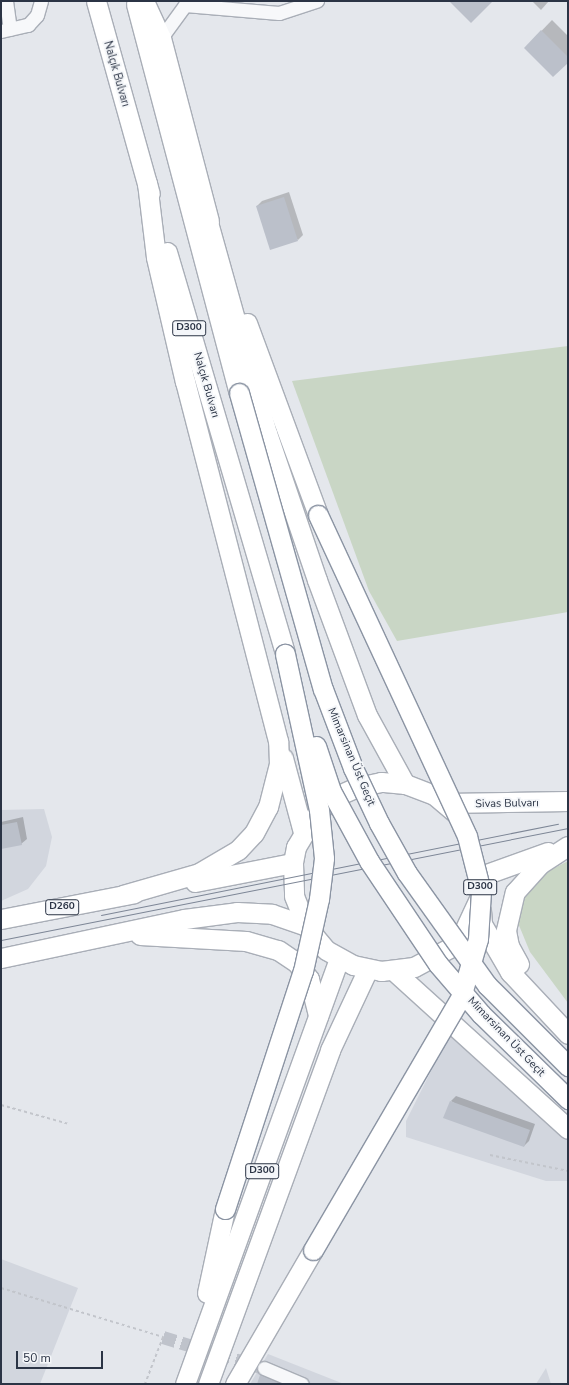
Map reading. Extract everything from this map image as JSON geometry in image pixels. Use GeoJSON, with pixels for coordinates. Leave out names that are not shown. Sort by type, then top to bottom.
{"type":"FeatureCollection","features":[{"type":"Feature","properties":{"kind":"highway","name":"Nalçık Bulvarı"},"geometry":{"type":"LineString","coordinates":[[96,1],[147,183],[285,654]]}},
{"type":"Feature","properties":{"kind":"highway","name":"Mimarsinan Üst Geçit"},"geometry":{"type":"LineString","coordinates":[[135,1],[239,393],[323,689],[353,768],[379,823],[407,873],[487,984],[568,1066]]}},
{"type":"Feature","properties":{"kind":"highway"},"geometry":{"type":"LineString","coordinates":[[144,1],[162,38],[204,208],[252,381],[317,580],[367,715],[405,784]]}},
{"type":"Feature","properties":{"kind":"highway"},"geometry":{"type":"LineString","coordinates":[[147,183],[156,258],[185,382],[303,832]]}},
{"type":"Feature","properties":{"kind":"highway","name":"D300"},"geometry":{"type":"LineString","coordinates":[[204,208],[318,515],[368,630],[439,769],[467,836],[481,891],[478,939],[461,997],[235,1384]]}},
{"type":"Feature","properties":{"kind":"highway","name":"Mimarsinan Üst Geçit"},"geometry":{"type":"LineString","coordinates":[[285,654],[330,791],[369,861],[443,969],[481,1014],[568,1099]]}},
{"type":"Feature","properties":{"kind":"highway","name":"D300"},"geometry":{"type":"LineString","coordinates":[[192,1363],[225,1209],[303,971],[320,892],[324,858],[319,810],[285,654]]}},
{"type":"Feature","properties":{"kind":"highway"},"geometry":{"type":"LineString","coordinates":[[123,895],[199,873],[228,857],[246,842],[262,820],[273,793],[278,741]]}},
{"type":"Feature","properties":{"kind":"highway"},"geometry":{"type":"LineString","coordinates":[[1,958],[120,934],[184,919],[249,912],[284,916],[306,926],[340,959],[368,969],[394,971],[433,960],[449,948],[473,915],[479,896],[481,876],[472,837],[446,803],[405,784],[381,782],[357,787],[321,808],[303,832],[293,863],[294,896],[306,926]]}},
{"type":"Feature","properties":{"kind":"highway","name":"Sivas Bulvarı"},"geometry":{"type":"LineString","coordinates":[[446,803],[568,801]]}},
{"type":"Feature","properties":{"kind":"highway"},"geometry":{"type":"LineString","coordinates":[[481,876],[568,846]]}},
{"type":"Feature","properties":{"kind":"highway"},"geometry":{"type":"LineString","coordinates":[[562,1029],[512,954],[506,923],[515,892],[522,880],[568,846]]}},
{"type":"Feature","properties":{"kind":"highway"},"geometry":{"type":"LineString","coordinates":[[123,895],[293,863]]}},
{"type":"Feature","properties":{"kind":"highway","name":"D260"},"geometry":{"type":"LineString","coordinates":[[1,919],[123,895]]}},
{"type":"Feature","properties":{"kind":"highway"},"geometry":{"type":"LineString","coordinates":[[479,896],[482,924],[510,972],[562,1029]]}},
{"type":"Feature","properties":{"kind":"highway"},"geometry":{"type":"LineString","coordinates":[[120,934],[246,941],[278,950],[297,962],[308,979],[318,1017]]}},
{"type":"Feature","properties":{"kind":"highway","name":"D300"},"geometry":{"type":"LineString","coordinates":[[185,1384],[340,959]]}},
{"type":"Feature","properties":{"kind":"highway","name":"D300"},"geometry":{"type":"LineString","coordinates":[[208,1384],[330,1050],[368,969]]}},
{"type":"Feature","properties":{"kind":"highway"},"geometry":{"type":"LineString","coordinates":[[394,971],[568,1129]]}},
{"type":"Feature","properties":{"kind":"street"},"geometry":{"type":"LineString","coordinates":[[6,1],[6,30],[33,20],[41,1]]}},
{"type":"Feature","properties":{"kind":"street"},"geometry":{"type":"LineString","coordinates":[[162,38],[185,5],[279,13],[317,1]]}},
{"type":"Feature","properties":{"kind":"street"},"geometry":{"type":"LineString","coordinates":[[264,1368],[302,1384]]}},
{"type":"Feature","properties":{"kind":"path"},"geometry":{"type":"LineString","coordinates":[[1,1105],[69,1124]]}},
{"type":"Feature","properties":{"kind":"path"},"geometry":{"type":"LineString","coordinates":[[490,1155],[568,1171]]}},
{"type":"Feature","properties":{"kind":"path"},"geometry":{"type":"LineString","coordinates":[[1,1288],[163,1337],[145,1384]]}},
{"type":"Feature","properties":{"kind":"shaded area"},"geometry":{"type":"Polygon","coordinates":[[[44,809],[52,837],[46,866],[28,889],[1,901],[1,810],[44,809]]]}},
{"type":"Feature","properties":{"kind":"shaded area"},"geometry":{"type":"Polygon","coordinates":[[[450,1033],[568,1133],[568,1181],[546,1181],[406,1137],[406,1121],[450,1033]]]}},
{"type":"Feature","properties":{"kind":"shaded area"},"geometry":{"type":"Polygon","coordinates":[[[1,1259],[78,1288],[40,1384],[1,1384],[1,1259]]]}},
{"type":"Feature","properties":{"kind":"shaded area"},"geometry":{"type":"Polygon","coordinates":[[[268,1354],[344,1384],[250,1384],[268,1354]]]}},
{"type":"Feature","properties":{"kind":"shaded area"},"geometry":{"type":"Polygon","coordinates":[[[546,1368],[551,1384],[536,1384],[546,1368]]]}},
{"type":"Feature","properties":{"kind":"green space"},"geometry":{"type":"Polygon","coordinates":[[[568,346],[568,612],[397,641],[369,591],[292,381],[568,346]]]}},
{"type":"Feature","properties":{"kind":"green space"},"geometry":{"type":"Polygon","coordinates":[[[568,861],[568,1003],[530,952],[518,923],[522,898],[535,878],[568,861]]]}},
{"type":"Feature","properties":{"kind":"building"},"geometry":{"type":"Polygon","coordinates":[[[449,1],[493,1],[471,23],[449,1]]]}},
{"type":"Feature","properties":{"kind":"building"},"geometry":{"type":"Polygon","coordinates":[[[541,30],[568,57],[568,63],[553,77],[524,48],[541,30]]]}},
{"type":"Feature","properties":{"kind":"building"},"geometry":{"type":"Polygon","coordinates":[[[284,197],[298,241],[270,250],[256,206],[284,197]]]}},
{"type":"Feature","properties":{"kind":"building"},"geometry":{"type":"Polygon","coordinates":[[[17,822],[22,845],[1,849],[1,825],[17,822]]]}},
{"type":"Feature","properties":{"kind":"building"},"geometry":{"type":"Polygon","coordinates":[[[450,1101],[530,1130],[524,1147],[443,1118],[450,1101]]]}},
{"type":"Feature","properties":{"kind":"building"},"geometry":{"type":"Polygon","coordinates":[[[261,1375],[281,1384],[257,1384],[261,1375]]]}},
{"type":"Feature","properties":{"kind":"tunnel"},"geometry":{"type":"LineString","coordinates":[[163,1337],[264,1368]]}},
{"type":"Feature","properties":{"kind":"tram line"},"geometry":{"type":"LineString","coordinates":[[101,915],[558,824]]}},
{"type":"Feature","properties":{"kind":"tram line"},"geometry":{"type":"LineString","coordinates":[[1,940],[568,828]]}}]}
